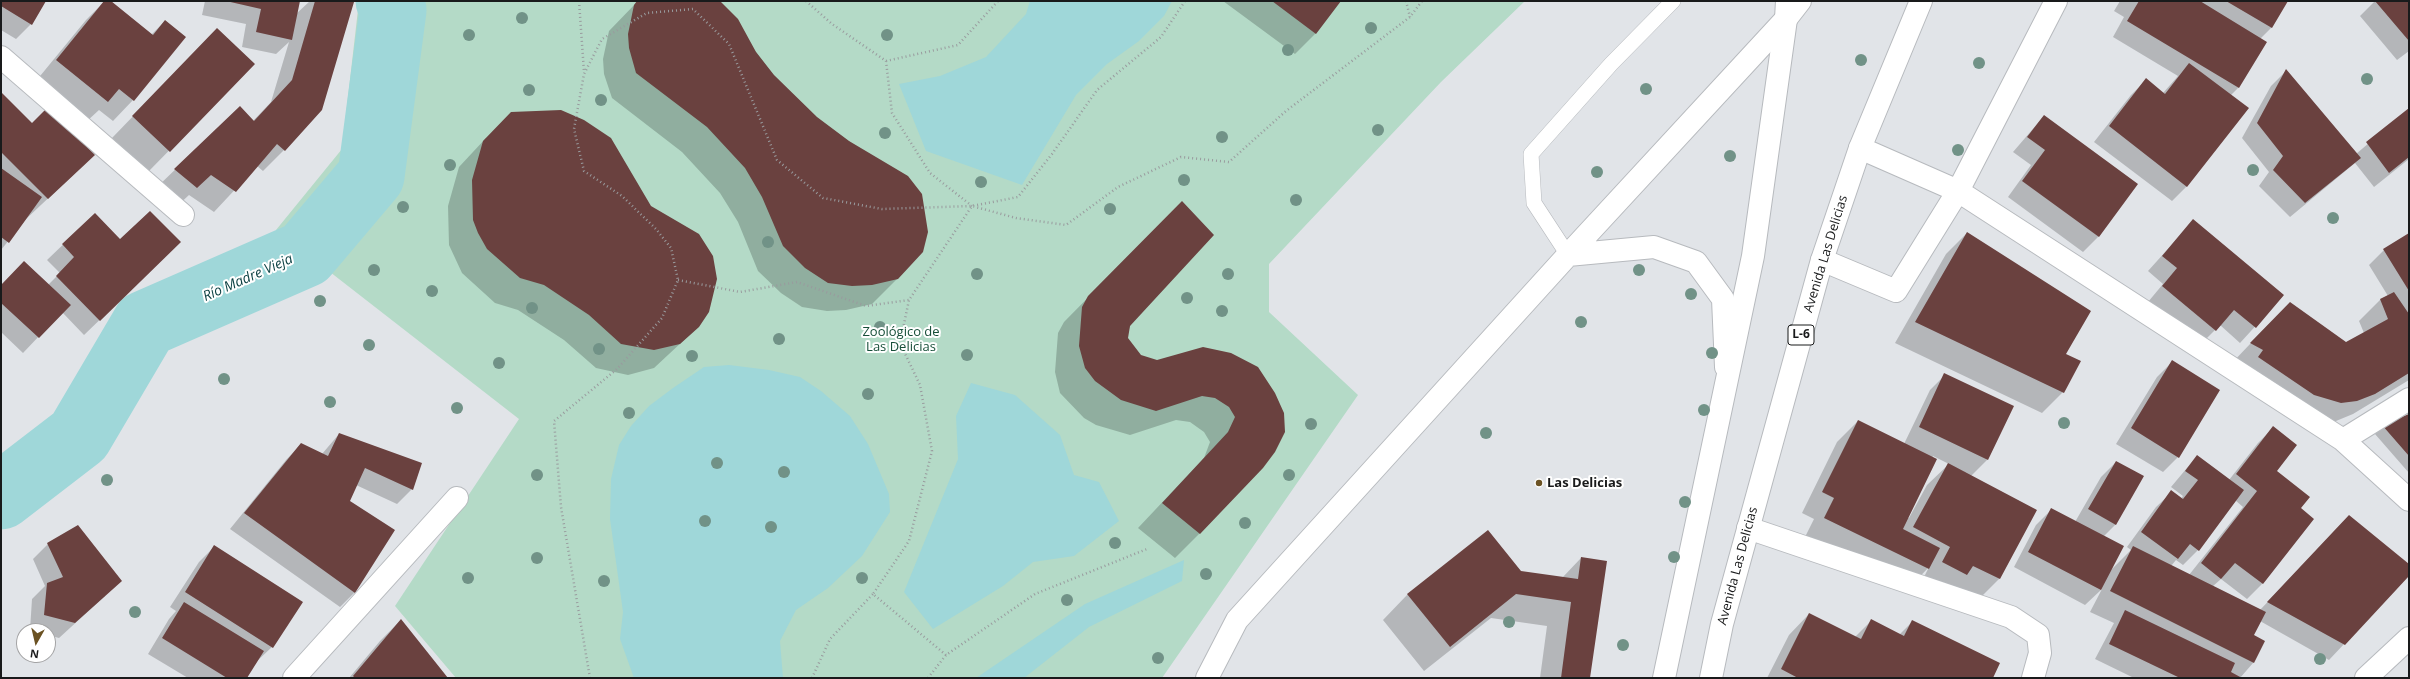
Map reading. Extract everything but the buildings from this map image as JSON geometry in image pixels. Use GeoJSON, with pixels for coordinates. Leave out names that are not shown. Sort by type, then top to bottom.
{"type":"FeatureCollection","features":[{"type":"Feature","properties":{"kind":"street"},"geometry":{"type":"LineString","coordinates":[[1207,678],[1237,620],[1568,255],[1787,10],[1800,1]]}},
{"type":"Feature","properties":{"kind":"street","name":"Avenida Las Delicias"},"geometry":{"type":"LineString","coordinates":[[1711,678],[1722,624],[1822,260],[1860,148],[1921,1]]}},
{"type":"Feature","properties":{"kind":"street"},"geometry":{"type":"LineString","coordinates":[[1822,260],[1896,292],[1958,191],[2056,1]]}},
{"type":"Feature","properties":{"kind":"street"},"geometry":{"type":"LineString","coordinates":[[1664,678],[1753,256],[1787,10]]}},
{"type":"Feature","properties":{"kind":"street"},"geometry":{"type":"LineString","coordinates":[[1,57],[183,215]]}},
{"type":"Feature","properties":{"kind":"street"},"geometry":{"type":"LineString","coordinates":[[1860,148],[1958,191],[2343,440],[2409,500]]}},
{"type":"Feature","properties":{"kind":"street"},"geometry":{"type":"LineString","coordinates":[[1568,255],[1654,248],[1696,262],[1723,299],[1726,382]]}},
{"type":"Feature","properties":{"kind":"street"},"geometry":{"type":"LineString","coordinates":[[2343,440],[2409,399]]}},
{"type":"Feature","properties":{"kind":"street"},"geometry":{"type":"LineString","coordinates":[[294,678],[457,498]]}},
{"type":"Feature","properties":{"kind":"street"},"geometry":{"type":"LineString","coordinates":[[1748,528],[2011,617],[2038,635],[2040,653],[2033,678]]}},
{"type":"Feature","properties":{"kind":"street"},"geometry":{"type":"LineString","coordinates":[[2366,678],[2409,638]]}},
{"type":"Feature","properties":{"kind":"lane"},"geometry":{"type":"LineString","coordinates":[[1568,255],[1534,202],[1531,154],[1611,64],[1673,1]]}},
{"type":"Feature","properties":{"kind":"path"},"geometry":{"type":"LineString","coordinates":[[579,1],[584,74],[574,130],[584,171],[622,196],[656,229],[671,248],[678,280],[662,318],[616,369],[554,421],[561,507],[590,678]]}},
{"type":"Feature","properties":{"kind":"path"},"geometry":{"type":"LineString","coordinates":[[806,1],[832,24],[886,61],[958,45],[998,1]]}},
{"type":"Feature","properties":{"kind":"path"},"geometry":{"type":"LineString","coordinates":[[584,74],[602,39],[647,13],[693,9],[729,44],[777,160],[823,198],[882,209],[972,206],[1018,197],[1052,154],[1097,90],[1161,37],[1185,1]]}},
{"type":"Feature","properties":{"kind":"path"},"geometry":{"type":"LineString","coordinates":[[1406,1],[1410,17]]}},
{"type":"Feature","properties":{"kind":"path"},"geometry":{"type":"LineString","coordinates":[[886,61],[892,113],[930,173],[972,206],[1016,218],[1066,225],[1118,187],[1181,157],[1229,162],[1286,111],[1410,17],[1422,1]]}},
{"type":"Feature","properties":{"kind":"path"},"geometry":{"type":"LineString","coordinates":[[812,678],[830,639],[873,594],[909,540],[932,451],[920,385],[900,343],[909,300],[972,206]]}},
{"type":"Feature","properties":{"kind":"path"},"geometry":{"type":"LineString","coordinates":[[678,280],[740,292],[797,282],[866,306],[909,300]]}},
{"type":"Feature","properties":{"kind":"path"},"geometry":{"type":"LineString","coordinates":[[928,678],[946,655],[1035,594],[1147,549]]}},
{"type":"Feature","properties":{"kind":"path"},"geometry":{"type":"LineString","coordinates":[[873,594],[946,655]]}},
{"type":"Feature","properties":{"kind":"green space","name":"Zoológico de Las Delicias"},"geometry":{"type":"Polygon","coordinates":[[[359,1],[1525,1],[1441,82],[1269,264],[1269,312],[1358,395],[1162,678],[456,678],[395,606],[519,419],[276,230],[342,149],[359,1]]]}},
{"type":"Feature","properties":{"kind":"water"},"geometry":{"type":"Polygon","coordinates":[[[1030,1],[1172,1],[1164,16],[1139,41],[1107,64],[1076,95],[1022,185],[926,151],[899,84],[940,76],[986,57],[1026,14],[1030,1]]]}},
{"type":"Feature","properties":{"kind":"water"},"geometry":{"type":"Polygon","coordinates":[[[729,365],[769,370],[800,377],[821,391],[850,416],[868,444],[889,494],[890,512],[862,556],[828,588],[796,610],[780,641],[783,678],[634,678],[620,639],[623,612],[610,519],[611,479],[619,445],[631,426],[649,406],[673,388],[704,367],[729,365]]]}},
{"type":"Feature","properties":{"kind":"water"},"geometry":{"type":"Polygon","coordinates":[[[971,383],[1015,395],[1060,435],[1074,475],[1099,482],[1119,521],[1074,556],[1033,562],[1003,586],[933,629],[904,592],[958,459],[956,416],[971,383]]]}},
{"type":"Feature","properties":{"kind":"water"},"geometry":{"type":"Polygon","coordinates":[[[1184,560],[1182,581],[1089,627],[1024,678],[976,678],[1085,604],[1184,560]]]}},
{"type":"Feature","properties":{"kind":"waterway","name":"Río Madre Vieja"},"geometry":{"type":"LineString","coordinates":[[1,496],[79,436],[145,324],[305,254],[371,176],[393,10],[389,1]]}},
{"type":"Feature","properties":{"kind":"place","name":"Las Delicias"},"geometry":{"type":"Point","coordinates":[1539,483]}}]}
